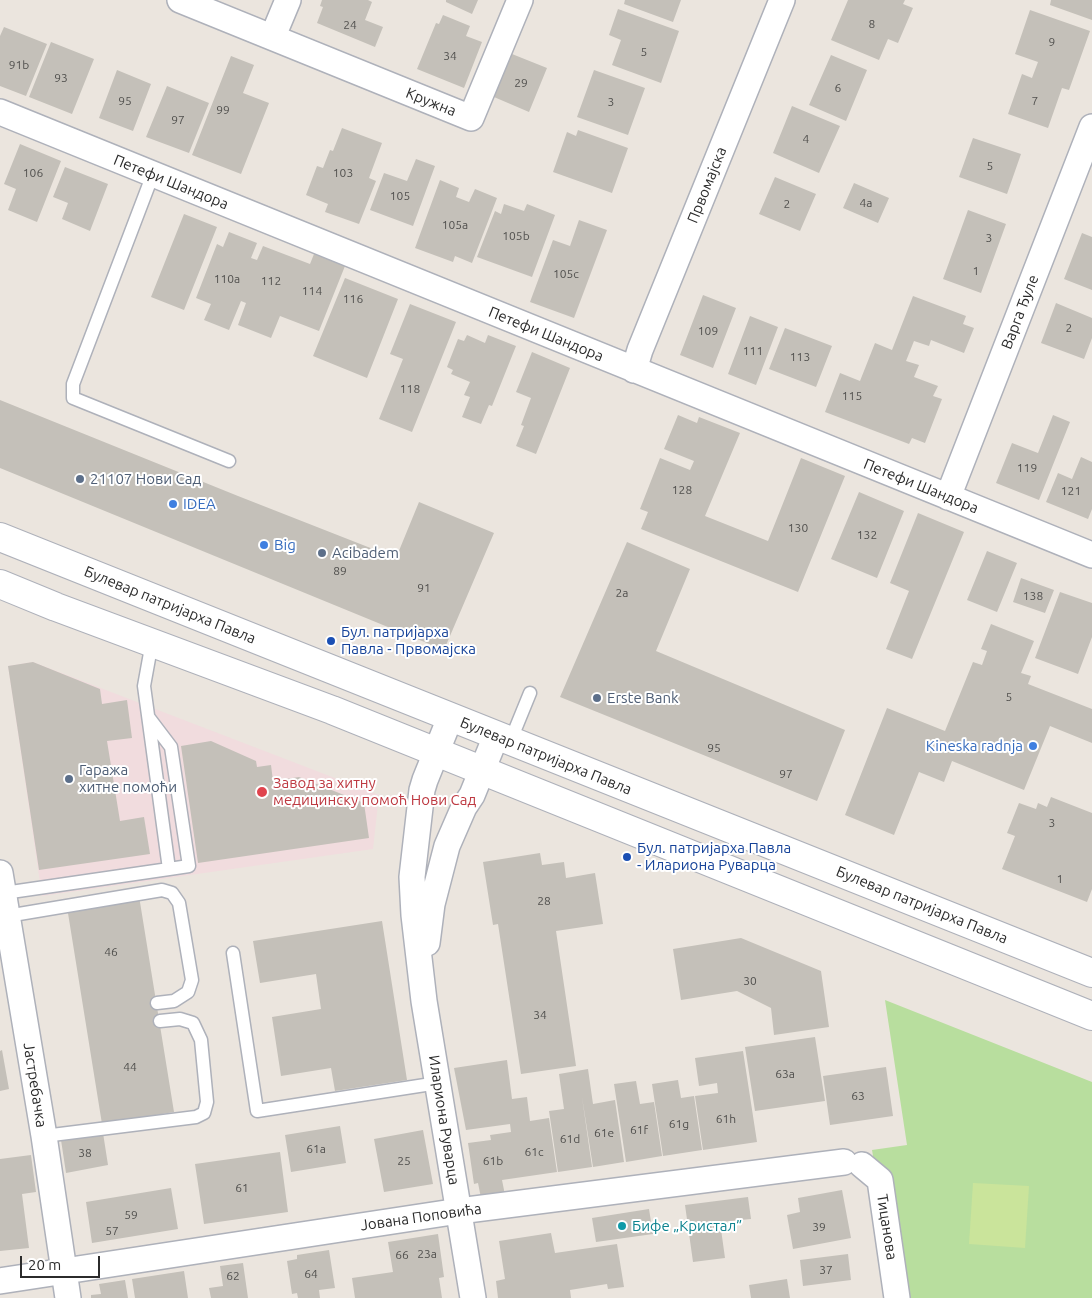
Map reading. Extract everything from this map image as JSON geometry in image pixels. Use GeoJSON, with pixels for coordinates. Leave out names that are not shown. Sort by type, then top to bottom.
{"type":"FeatureCollection","features":[{"type":"Feature","properties":{"kind":"main road","name":"Булевар патријарха Павла"},"geometry":{"type":"LineString","coordinates":[[0,537],[1092,973]]}},
{"type":"Feature","properties":{"kind":"main road"},"geometry":{"type":"LineString","coordinates":[[0,584],[323,706],[1092,1016]]}},
{"type":"Feature","properties":{"kind":"street","name":"Кружна"},"geometry":{"type":"LineString","coordinates":[[180,0],[273,36],[470,118],[520,0]]}},
{"type":"Feature","properties":{"kind":"street"},"geometry":{"type":"LineString","coordinates":[[273,36],[288,0]]}},
{"type":"Feature","properties":{"kind":"street","name":"Првомајска"},"geometry":{"type":"LineString","coordinates":[[634,370],[640,350],[782,0]]}},
{"type":"Feature","properties":{"kind":"street","name":"Петефи Шандора"},"geometry":{"type":"LineString","coordinates":[[0,112],[1092,555]]}},
{"type":"Feature","properties":{"kind":"street","name":"Варга Ђуле"},"geometry":{"type":"LineString","coordinates":[[948,497],[1092,127]]}},
{"type":"Feature","properties":{"kind":"street","name":"Илариона Руварца"},"geometry":{"type":"LineString","coordinates":[[450,718],[422,790],[412,877],[414,915],[424,1001],[473,1298]]}},
{"type":"Feature","properties":{"kind":"street","name":"Илариона Руварца"},"geometry":{"type":"LineString","coordinates":[[424,1001],[426,958],[432,904],[447,846],[482,770],[503,739]]}},
{"type":"Feature","properties":{"kind":"street","name":"Јастребачка"},"geometry":{"type":"LineString","coordinates":[[4,894],[44,1136],[68,1298]]}},
{"type":"Feature","properties":{"kind":"street","name":"Јована Поповића"},"geometry":{"type":"LineString","coordinates":[[0,1281],[459,1211],[853,1163]]}},
{"type":"Feature","properties":{"kind":"street","name":"Тицанова"},"geometry":{"type":"LineString","coordinates":[[853,1163],[880,1180],[897,1298]]}},
{"type":"Feature","properties":{"kind":"lane"},"geometry":{"type":"LineString","coordinates":[[153,174],[73,384],[73,398],[229,462]]}},
{"type":"Feature","properties":{"kind":"lane"},"geometry":{"type":"LineString","coordinates":[[152,642],[144,686],[169,869]]}},
{"type":"Feature","properties":{"kind":"lane"},"geometry":{"type":"LineString","coordinates":[[503,739],[530,693]]}},
{"type":"Feature","properties":{"kind":"lane"},"geometry":{"type":"LineString","coordinates":[[4,894],[189,866],[171,748],[148,717]]}},
{"type":"Feature","properties":{"kind":"lane"},"geometry":{"type":"LineString","coordinates":[[4,894],[162,890],[172,892],[179,904],[192,980],[188,992],[174,1001],[157,1003]]}},
{"type":"Feature","properties":{"kind":"lane"},"geometry":{"type":"LineString","coordinates":[[233,953],[257,1111],[438,1083]]}},
{"type":"Feature","properties":{"kind":"lane"},"geometry":{"type":"LineString","coordinates":[[44,1136],[196,1117],[204,1113],[207,1102],[201,1040],[193,1023],[180,1019],[160,1021]]}},
{"type":"Feature","properties":{"kind":"shaded area"},"geometry":{"type":"Polygon","coordinates":[[[33,662],[379,795],[373,849],[42,896],[8,666],[33,662]]]}},
{"type":"Feature","properties":{"kind":"green space"},"geometry":{"type":"Polygon","coordinates":[[[885,1000],[1092,1082],[1092,1298],[897,1298],[872,1150],[907,1145],[885,1000]]]}},
{"type":"Feature","properties":{"kind":"green space"},"geometry":{"type":"Polygon","coordinates":[[[973,1183],[1029,1186],[1025,1248],[969,1244],[973,1183]]]}},
{"type":"Feature","properties":{"kind":"building"},"geometry":{"type":"Polygon","coordinates":[[[322,0],[368,0],[372,2],[365,20],[383,27],[375,47],[317,23],[323,7],[320,6],[322,0]]]}},
{"type":"Feature","properties":{"kind":"building"},"geometry":{"type":"Polygon","coordinates":[[[446,0],[478,0],[472,14],[446,2],[446,0]]]}},
{"type":"Feature","properties":{"kind":"building"},"geometry":{"type":"Polygon","coordinates":[[[625,0],[681,0],[673,22],[624,4],[625,0]]]}},
{"type":"Feature","properties":{"kind":"building"},"geometry":{"type":"Polygon","coordinates":[[[848,0],[905,0],[903,4],[913,8],[898,43],[888,39],[879,60],[831,40],[848,0]]]}},
{"type":"Feature","properties":{"kind":"building"},"geometry":{"type":"Polygon","coordinates":[[[1051,0],[1092,0],[1092,20],[1050,5],[1051,0]]]}},
{"type":"Feature","properties":{"kind":"building"},"geometry":{"type":"Polygon","coordinates":[[[618,9],[679,31],[661,83],[612,65],[621,40],[609,35],[618,9]]]}},
{"type":"Feature","properties":{"kind":"building"},"geometry":{"type":"Polygon","coordinates":[[[1030,10],[1090,31],[1069,90],[1062,88],[1048,128],[1008,114],[1022,74],[1032,78],[1038,62],[1015,54],[1030,10]]]}},
{"type":"Feature","properties":{"kind":"building"},"geometry":{"type":"Polygon","coordinates":[[[443,15],[470,26],[466,36],[482,42],[464,88],[417,69],[436,23],[439,24],[443,15]]]}},
{"type":"Feature","properties":{"kind":"building"},"geometry":{"type":"Polygon","coordinates":[[[4,27],[47,44],[26,96],[0,86],[0,36],[4,27]]]}},
{"type":"Feature","properties":{"kind":"building"},"geometry":{"type":"Polygon","coordinates":[[[51,42],[94,59],[72,114],[29,97],[51,42]]]}},
{"type":"Feature","properties":{"kind":"building"},"geometry":{"type":"Polygon","coordinates":[[[512,54],[547,68],[529,112],[494,97],[512,54]]]}},
{"type":"Feature","properties":{"kind":"building"},"geometry":{"type":"Polygon","coordinates":[[[831,55],[867,70],[846,121],[809,105],[831,55]]]}},
{"type":"Feature","properties":{"kind":"building"},"geometry":{"type":"Polygon","coordinates":[[[231,56],[254,65],[243,93],[269,103],[241,174],[192,155],[231,56]]]}},
{"type":"Feature","properties":{"kind":"building"},"geometry":{"type":"Polygon","coordinates":[[[117,70],[151,84],[133,131],[99,118],[117,70]]]}},
{"type":"Feature","properties":{"kind":"building"},"geometry":{"type":"Polygon","coordinates":[[[594,70],[645,88],[628,135],[577,117],[594,70]]]}},
{"type":"Feature","properties":{"kind":"building"},"geometry":{"type":"Polygon","coordinates":[[[167,86],[209,103],[189,153],[146,137],[167,86]]]}},
{"type":"Feature","properties":{"kind":"building"},"geometry":{"type":"Polygon","coordinates":[[[792,106],[840,126],[819,173],[773,153],[792,106]]]}},
{"type":"Feature","properties":{"kind":"building"},"geometry":{"type":"Polygon","coordinates":[[[342,128],[382,143],[369,178],[376,181],[359,224],[325,212],[328,204],[306,195],[317,166],[323,168],[330,150],[333,151],[342,128]]]}},
{"type":"Feature","properties":{"kind":"building"},"geometry":{"type":"Polygon","coordinates":[[[578,130],[628,148],[612,193],[553,172],[567,132],[576,136],[578,130]]]}},
{"type":"Feature","properties":{"kind":"building"},"geometry":{"type":"Polygon","coordinates":[[[973,138],[1021,154],[1007,194],[959,177],[973,138]]]}},
{"type":"Feature","properties":{"kind":"building"},"geometry":{"type":"Polygon","coordinates":[[[20,144],[61,161],[37,222],[8,210],[16,189],[4,184],[20,144]]]}},
{"type":"Feature","properties":{"kind":"building"},"geometry":{"type":"Polygon","coordinates":[[[416,159],[435,166],[413,226],[370,210],[384,173],[407,181],[416,159]]]}},
{"type":"Feature","properties":{"kind":"building"},"geometry":{"type":"Polygon","coordinates":[[[65,167],[108,184],[90,231],[62,219],[68,203],[53,197],[65,167]]]}},
{"type":"Feature","properties":{"kind":"building"},"geometry":{"type":"Polygon","coordinates":[[[775,177],[816,194],[800,231],[759,214],[775,177]]]}},
{"type":"Feature","properties":{"kind":"building"},"geometry":{"type":"Polygon","coordinates":[[[440,180],[459,188],[456,197],[469,202],[475,189],[497,198],[472,263],[455,256],[453,262],[415,248],[440,180]]]}},
{"type":"Feature","properties":{"kind":"building"},"geometry":{"type":"Polygon","coordinates":[[[854,183],[889,198],[878,223],[843,208],[854,183]]]}},
{"type":"Feature","properties":{"kind":"building"},"geometry":{"type":"Polygon","coordinates":[[[504,204],[524,211],[527,204],[555,215],[532,277],[477,257],[495,211],[501,214],[504,204]]]}},
{"type":"Feature","properties":{"kind":"building"},"geometry":{"type":"Polygon","coordinates":[[[968,210],[1006,224],[981,293],[943,279],[968,210]]]}},
{"type":"Feature","properties":{"kind":"building"},"geometry":{"type":"Polygon","coordinates":[[[184,214],[217,227],[184,310],[151,297],[184,214]]]}},
{"type":"Feature","properties":{"kind":"building"},"geometry":{"type":"Polygon","coordinates":[[[579,220],[607,230],[574,318],[530,302],[553,240],[570,246],[579,220]]]}},
{"type":"Feature","properties":{"kind":"building"},"geometry":{"type":"Polygon","coordinates":[[[229,232],[257,243],[251,258],[257,260],[263,246],[310,264],[314,254],[345,266],[319,331],[280,316],[271,338],[238,325],[246,303],[241,301],[229,330],[204,320],[211,304],[196,298],[217,244],[223,247],[229,232]]]}},
{"type":"Feature","properties":{"kind":"building"},"geometry":{"type":"Polygon","coordinates":[[[1082,233],[1092,237],[1092,290],[1064,279],[1082,233]]]}},
{"type":"Feature","properties":{"kind":"building"},"geometry":{"type":"Polygon","coordinates":[[[345,278],[398,299],[367,378],[313,356],[345,278]]]}},
{"type":"Feature","properties":{"kind":"building"},"geometry":{"type":"Polygon","coordinates":[[[703,295],[736,308],[713,368],[680,355],[703,295]]]}},
{"type":"Feature","properties":{"kind":"building"},"geometry":{"type":"Polygon","coordinates":[[[913,296],[966,316],[963,324],[974,328],[964,353],[931,340],[929,346],[914,341],[906,361],[919,365],[914,377],[938,386],[933,396],[942,399],[925,443],[912,438],[909,444],[825,412],[840,373],[860,381],[875,343],[892,350],[913,296]]]}},
{"type":"Feature","properties":{"kind":"building"},"geometry":{"type":"Polygon","coordinates":[[[1056,303],[1092,318],[1092,338],[1084,359],[1041,343],[1056,303]]]}},
{"type":"Feature","properties":{"kind":"building"},"geometry":{"type":"Polygon","coordinates":[[[410,304],[456,322],[412,432],[379,419],[403,359],[390,354],[410,304]]]}},
{"type":"Feature","properties":{"kind":"building"},"geometry":{"type":"Polygon","coordinates":[[[750,316],[778,327],[756,385],[728,374],[750,316]]]}},
{"type":"Feature","properties":{"kind":"building"},"geometry":{"type":"Polygon","coordinates":[[[785,328],[832,346],[816,387],[769,369],[785,328]]]}},
{"type":"Feature","properties":{"kind":"building"},"geometry":{"type":"Polygon","coordinates":[[[467,335],[485,343],[488,335],[516,346],[492,406],[489,405],[481,424],[462,417],[470,397],[464,395],[470,382],[451,374],[453,370],[447,367],[458,339],[464,341],[467,335]]]}},
{"type":"Feature","properties":{"kind":"building"},"geometry":{"type":"Polygon","coordinates":[[[532,352],[570,368],[536,454],[516,446],[524,426],[521,425],[531,398],[516,392],[532,352]]]}},
{"type":"Feature","properties":{"kind":"building"},"geometry":{"type":"Polygon","coordinates":[[[0,400],[396,558],[419,502],[494,533],[444,650],[0,468],[0,400]]]}},
{"type":"Feature","properties":{"kind":"building"},"geometry":{"type":"Polygon","coordinates":[[[678,415],[697,423],[699,417],[740,433],[705,516],[768,541],[801,458],[845,476],[798,592],[641,529],[648,512],[640,509],[660,458],[690,470],[694,461],[664,449],[678,415]]]}},
{"type":"Feature","properties":{"kind":"building"},"geometry":{"type":"Polygon","coordinates":[[[1053,415],[1070,422],[1039,500],[996,483],[1012,443],[1038,453],[1053,415]]]}},
{"type":"Feature","properties":{"kind":"building"},"geometry":{"type":"Polygon","coordinates":[[[1081,457],[1092,462],[1092,509],[1088,519],[1046,502],[1058,473],[1072,479],[1081,457]]]}},
{"type":"Feature","properties":{"kind":"building"},"geometry":{"type":"Polygon","coordinates":[[[859,492],[904,511],[877,578],[831,559],[859,492]]]}},
{"type":"Feature","properties":{"kind":"building"},"geometry":{"type":"Polygon","coordinates":[[[918,513],[964,532],[912,659],[886,649],[909,591],[890,583],[918,513]]]}},
{"type":"Feature","properties":{"kind":"building"},"geometry":{"type":"Polygon","coordinates":[[[627,542],[690,569],[656,651],[845,730],[817,801],[560,697],[627,542]]]}},
{"type":"Feature","properties":{"kind":"building"},"geometry":{"type":"Polygon","coordinates":[[[987,551],[1017,563],[997,612],[967,600],[987,551]]]}},
{"type":"Feature","properties":{"kind":"building"},"geometry":{"type":"Polygon","coordinates":[[[1021,578],[1054,590],[1045,613],[1013,602],[1021,578]]]}},
{"type":"Feature","properties":{"kind":"building"},"geometry":{"type":"Polygon","coordinates":[[[1060,592],[1092,603],[1092,637],[1078,674],[1035,658],[1060,592]]]}},
{"type":"Feature","properties":{"kind":"building"},"geometry":{"type":"Polygon","coordinates":[[[991,624],[1034,641],[1021,673],[1031,676],[1028,684],[1092,709],[1092,743],[1050,726],[1024,790],[952,761],[944,782],[919,772],[894,835],[845,815],[887,708],[945,731],[973,662],[982,665],[987,651],[981,649],[991,624]]]}},
{"type":"Feature","properties":{"kind":"building","name":"Гаража хитне помоћи"},"geometry":{"type":"Polygon","coordinates":[[[33,662],[100,689],[102,704],[127,700],[132,738],[107,741],[120,821],[144,817],[150,854],[39,870],[8,666],[33,662]]]}},
{"type":"Feature","properties":{"kind":"building","name":"Завод за хитну медицинску помоћ Нови Сад"},"geometry":{"type":"Polygon","coordinates":[[[211,741],[256,761],[257,767],[271,765],[273,781],[299,777],[364,803],[369,838],[198,863],[181,746],[211,741]]]}},
{"type":"Feature","properties":{"kind":"building"},"geometry":{"type":"Polygon","coordinates":[[[1051,797],[1092,813],[1092,889],[1087,902],[1002,869],[1015,836],[1007,833],[1019,803],[1036,809],[1038,803],[1047,807],[1051,797]]]}},
{"type":"Feature","properties":{"kind":"building"},"geometry":{"type":"Polygon","coordinates":[[[540,853],[542,865],[564,862],[566,878],[595,873],[603,924],[556,931],[576,1066],[521,1074],[498,924],[493,925],[483,862],[540,853]]]}},
{"type":"Feature","properties":{"kind":"building"},"geometry":{"type":"Polygon","coordinates":[[[139,896],[174,1112],[102,1124],[67,907],[139,896]]]}},
{"type":"Feature","properties":{"kind":"building"},"geometry":{"type":"Polygon","coordinates":[[[382,921],[407,1080],[335,1091],[331,1068],[281,1076],[272,1017],[321,1009],[316,974],[260,983],[253,941],[382,921]]]}},
{"type":"Feature","properties":{"kind":"building"},"geometry":{"type":"Polygon","coordinates":[[[741,938],[821,971],[829,1027],[774,1035],[771,1008],[737,991],[681,1000],[673,949],[741,938]]]}},
{"type":"Feature","properties":{"kind":"building"},"geometry":{"type":"Polygon","coordinates":[[[815,1037],[825,1101],[755,1111],[745,1047],[815,1037]]]}},
{"type":"Feature","properties":{"kind":"building"},"geometry":{"type":"Polygon","coordinates":[[[2,1050],[9,1089],[0,1091],[0,1051],[2,1050]]]}},
{"type":"Feature","properties":{"kind":"building"},"geometry":{"type":"Polygon","coordinates":[[[743,1051],[757,1142],[703,1150],[695,1096],[718,1093],[717,1083],[699,1086],[695,1058],[743,1051]]]}},
{"type":"Feature","properties":{"kind":"building"},"geometry":{"type":"Polygon","coordinates":[[[507,1060],[512,1099],[527,1097],[530,1121],[549,1118],[557,1172],[502,1180],[505,1195],[481,1198],[478,1183],[474,1184],[468,1143],[491,1140],[490,1135],[511,1132],[510,1124],[466,1130],[454,1068],[507,1060]]]}},
{"type":"Feature","properties":{"kind":"building"},"geometry":{"type":"Polygon","coordinates":[[[886,1067],[893,1116],[830,1125],[823,1076],[886,1067]]]}},
{"type":"Feature","properties":{"kind":"building"},"geometry":{"type":"Polygon","coordinates":[[[588,1069],[593,1104],[615,1100],[624,1162],[593,1167],[582,1097],[592,1167],[558,1172],[549,1111],[564,1109],[559,1074],[588,1069]]]}},
{"type":"Feature","properties":{"kind":"building"},"geometry":{"type":"Polygon","coordinates":[[[678,1080],[681,1098],[694,1096],[702,1150],[663,1156],[652,1084],[678,1080]]]}},
{"type":"Feature","properties":{"kind":"building"},"geometry":{"type":"Polygon","coordinates":[[[636,1081],[640,1104],[654,1102],[662,1156],[626,1162],[614,1084],[636,1081]]]}},
{"type":"Feature","properties":{"kind":"building"},"geometry":{"type":"Polygon","coordinates":[[[340,1126],[346,1163],[291,1172],[285,1135],[340,1126]]]}},
{"type":"Feature","properties":{"kind":"building"},"geometry":{"type":"Polygon","coordinates":[[[423,1130],[433,1184],[384,1192],[374,1139],[423,1130]]]}},
{"type":"Feature","properties":{"kind":"building"},"geometry":{"type":"Polygon","coordinates":[[[103,1133],[108,1165],[66,1173],[61,1140],[103,1133]]]}},
{"type":"Feature","properties":{"kind":"building"},"geometry":{"type":"Polygon","coordinates":[[[280,1152],[288,1212],[204,1224],[195,1164],[280,1152]]]}},
{"type":"Feature","properties":{"kind":"building"},"geometry":{"type":"Polygon","coordinates":[[[31,1155],[36,1192],[22,1194],[29,1248],[0,1251],[0,1159],[31,1155]]]}},
{"type":"Feature","properties":{"kind":"building"},"geometry":{"type":"Polygon","coordinates":[[[171,1188],[178,1229],[92,1243],[86,1202],[171,1188]]]}},
{"type":"Feature","properties":{"kind":"building"},"geometry":{"type":"Polygon","coordinates":[[[842,1190],[851,1238],[793,1249],[787,1215],[800,1212],[798,1198],[842,1190]]]}},
{"type":"Feature","properties":{"kind":"building"},"geometry":{"type":"Polygon","coordinates":[[[748,1197],[751,1219],[720,1222],[725,1258],[693,1262],[685,1205],[748,1197]]]}},
{"type":"Feature","properties":{"kind":"building","name":"Бифе „Кристал”"},"geometry":{"type":"Polygon","coordinates":[[[649,1209],[653,1234],[596,1242],[592,1218],[649,1209]]]}},
{"type":"Feature","properties":{"kind":"building"},"geometry":{"type":"Polygon","coordinates":[[[551,1233],[555,1253],[617,1244],[624,1287],[608,1289],[607,1284],[570,1290],[571,1298],[498,1298],[496,1281],[505,1279],[499,1241],[551,1233]]]}},
{"type":"Feature","properties":{"kind":"building"},"geometry":{"type":"Polygon","coordinates":[[[438,1234],[444,1277],[439,1278],[442,1298],[355,1298],[352,1278],[393,1272],[388,1242],[438,1234]]]}},
{"type":"Feature","properties":{"kind":"building"},"geometry":{"type":"Polygon","coordinates":[[[329,1250],[335,1288],[319,1290],[320,1298],[298,1298],[297,1293],[292,1294],[287,1261],[297,1259],[297,1255],[329,1250]]]}},
{"type":"Feature","properties":{"kind":"building"},"geometry":{"type":"Polygon","coordinates":[[[848,1254],[851,1280],[803,1286],[800,1260],[848,1254]]]}},
{"type":"Feature","properties":{"kind":"building"},"geometry":{"type":"Polygon","coordinates":[[[243,1263],[248,1298],[211,1298],[209,1288],[223,1286],[220,1266],[243,1263]]]}},
{"type":"Feature","properties":{"kind":"building"},"geometry":{"type":"Polygon","coordinates":[[[184,1271],[188,1298],[135,1298],[132,1279],[184,1271]]]}},
{"type":"Feature","properties":{"kind":"building"},"geometry":{"type":"Polygon","coordinates":[[[787,1279],[790,1298],[751,1298],[749,1285],[787,1279]]]}},
{"type":"Feature","properties":{"kind":"building"},"geometry":{"type":"Polygon","coordinates":[[[125,1280],[128,1298],[91,1298],[91,1295],[101,1294],[99,1284],[125,1280]]]}},
{"type":"Feature","properties":{"kind":"place","name":"21107 Нови Сад"},"geometry":{"type":"Point","coordinates":[80,479]}},
{"type":"Feature","properties":{"kind":"place","name":"IDEA"},"geometry":{"type":"Point","coordinates":[173,504]}},
{"type":"Feature","properties":{"kind":"place","name":"Big"},"geometry":{"type":"Point","coordinates":[264,545]}},
{"type":"Feature","properties":{"kind":"place","name":"Acibadem"},"geometry":{"type":"Point","coordinates":[322,553]}},
{"type":"Feature","properties":{"kind":"place","name":"Бул. патријарха Павла - Првомајска"},"geometry":{"type":"Point","coordinates":[331,641]}},
{"type":"Feature","properties":{"kind":"place","name":"Erste Bank"},"geometry":{"type":"Point","coordinates":[597,698]}},
{"type":"Feature","properties":{"kind":"place","name":"Kineska radnja"},"geometry":{"type":"Point","coordinates":[1033,746]}},
{"type":"Feature","properties":{"kind":"place","name":"Гаража хитне помоћи"},"geometry":{"type":"Point","coordinates":[69,779]}},
{"type":"Feature","properties":{"kind":"place","name":"Завод за хитну медицинску помоћ Нови Сад"},"geometry":{"type":"Point","coordinates":[262,792]}},
{"type":"Feature","properties":{"kind":"place","name":"Бул. патријарха Павла - Илариона Руварца"},"geometry":{"type":"Point","coordinates":[627,857]}},
{"type":"Feature","properties":{"kind":"place","name":"Бифе „Кристал”"},"geometry":{"type":"Point","coordinates":[622,1226]}}]}
